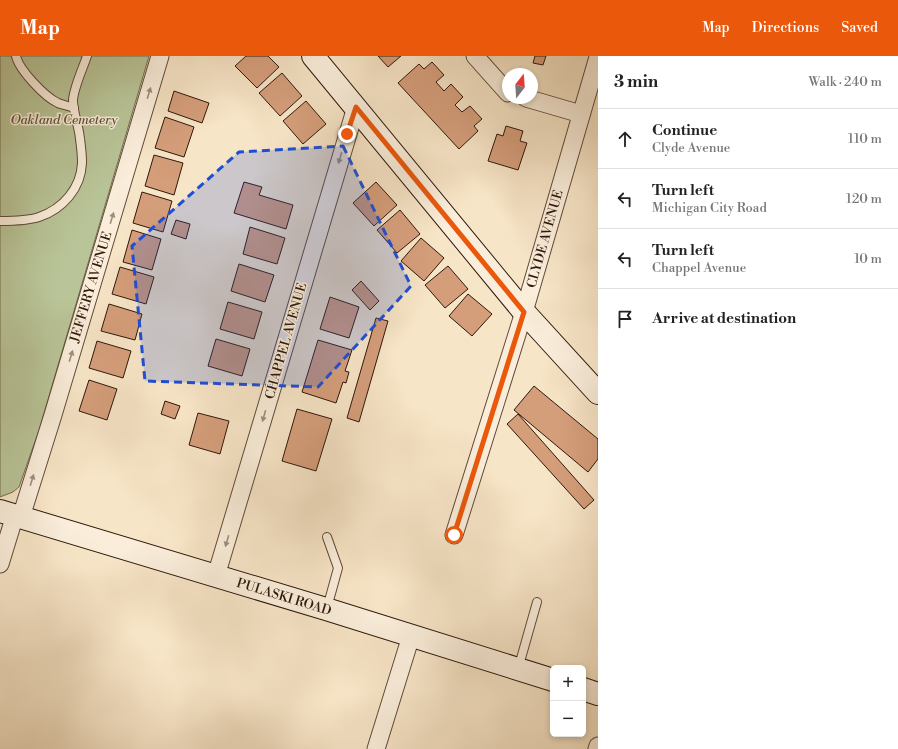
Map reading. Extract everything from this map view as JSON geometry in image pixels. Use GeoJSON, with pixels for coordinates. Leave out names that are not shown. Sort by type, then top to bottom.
{"type":"FeatureCollection","features":[{"type":"Feature","properties":{"kind":"street","name":"JEFFERY AVENUE"},"geometry":{"type":"LineString","coordinates":[[12,514],[53,415],[160,56]]}},
{"type":"Feature","properties":{"kind":"street"},"geometry":{"type":"LineString","coordinates":[[313,56],[524,312],[598,393]]}},
{"type":"Feature","properties":{"kind":"street"},"geometry":{"type":"LineString","coordinates":[[475,56],[502,86]]}},
{"type":"Feature","properties":{"kind":"street","name":"CLYDE AVENUE"},"geometry":{"type":"LineString","coordinates":[[454,535],[524,312],[598,57]]}},
{"type":"Feature","properties":{"kind":"street"},"geometry":{"type":"LineString","coordinates":[[538,101],[581,114]]}},
{"type":"Feature","properties":{"kind":"street","name":"CHAPPEL AVENUE"},"geometry":{"type":"LineString","coordinates":[[216,576],[356,107]]}},
{"type":"Feature","properties":{"kind":"street"},"geometry":{"type":"LineString","coordinates":[[0,564],[12,514]]}},
{"type":"Feature","properties":{"kind":"street","name":"PULASKI ROAD"},"geometry":{"type":"LineString","coordinates":[[12,514],[326,609],[550,679]]}},
{"type":"Feature","properties":{"kind":"street"},"geometry":{"type":"LineString","coordinates":[[376,749],[411,636]]}},
{"type":"Feature","properties":{"kind":"street"},"geometry":{"type":"LineString","coordinates":[[586,690],[598,694]]}},
{"type":"Feature","properties":{"kind":"lane"},"geometry":{"type":"LineString","coordinates":[[16,56],[17,62],[28,77],[43,91],[57,103],[74,108]]}},
{"type":"Feature","properties":{"kind":"lane"},"geometry":{"type":"LineString","coordinates":[[0,221],[17,221],[39,217],[54,211],[73,192],[79,178],[82,163],[80,137],[73,98],[87,56]]}},
{"type":"Feature","properties":{"kind":"lane"},"geometry":{"type":"LineString","coordinates":[[326,609],[338,568],[327,537]]}},
{"type":"Feature","properties":{"kind":"lane"},"geometry":{"type":"LineString","coordinates":[[518,669],[537,602]]}},
{"type":"Feature","properties":{"kind":"highlighted area"},"geometry":{"type":"Polygon","coordinates":[[[343,146],[411,286],[318,387],[145,381],[132,246],[239,152],[343,146]]]}},
{"type":"Feature","properties":{"kind":"green space","name":"Oakland Cemetery"},"geometry":{"type":"Polygon","coordinates":[[[0,56],[149,56],[39,430],[19,487],[13,492],[0,497],[0,56]]]}},
{"type":"Feature","properties":{"kind":"building"},"geometry":{"type":"Polygon","coordinates":[[[246,56],[268,56],[279,67],[257,88],[235,66],[246,56]]]}},
{"type":"Feature","properties":{"kind":"building"},"geometry":{"type":"Polygon","coordinates":[[[378,56],[401,56],[388,67],[378,56]]]}},
{"type":"Feature","properties":{"kind":"building"},"geometry":{"type":"Polygon","coordinates":[[[535,56],[546,56],[543,65],[533,63],[535,56]]]}},
{"type":"Feature","properties":{"kind":"building"},"geometry":{"type":"Polygon","coordinates":[[[432,62],[444,75],[436,82],[444,91],[451,84],[463,97],[455,105],[462,112],[470,106],[482,119],[474,126],[478,131],[459,149],[398,83],[419,64],[424,69],[432,62]]]}},
{"type":"Feature","properties":{"kind":"building"},"geometry":{"type":"Polygon","coordinates":[[[282,73],[302,96],[280,116],[259,93],[282,73]]]}},
{"type":"Feature","properties":{"kind":"building"},"geometry":{"type":"Polygon","coordinates":[[[174,91],[209,103],[202,123],[168,111],[174,91]]]}},
{"type":"Feature","properties":{"kind":"building"},"geometry":{"type":"Polygon","coordinates":[[[306,101],[326,124],[303,144],[283,121],[306,101]]]}},
{"type":"Feature","properties":{"kind":"building"},"geometry":{"type":"Polygon","coordinates":[[[165,117],[194,127],[184,157],[155,148],[165,117]]]}},
{"type":"Feature","properties":{"kind":"building"},"geometry":{"type":"Polygon","coordinates":[[[506,126],[523,131],[520,141],[527,143],[518,170],[488,161],[497,134],[503,136],[506,126]]]}},
{"type":"Feature","properties":{"kind":"building"},"geometry":{"type":"Polygon","coordinates":[[[154,155],[183,163],[174,195],[145,186],[154,155]]]}},
{"type":"Feature","properties":{"kind":"building"},"geometry":{"type":"Polygon","coordinates":[[[244,182],[262,187],[259,195],[293,205],[286,229],[234,213],[244,182]]]}},
{"type":"Feature","properties":{"kind":"building"},"geometry":{"type":"Polygon","coordinates":[[[376,182],[397,205],[374,226],[353,203],[376,182]]]}},
{"type":"Feature","properties":{"kind":"building"},"geometry":{"type":"Polygon","coordinates":[[[142,192],[172,201],[163,232],[133,223],[142,192]]]}},
{"type":"Feature","properties":{"kind":"building"},"geometry":{"type":"Polygon","coordinates":[[[400,210],[420,234],[397,253],[377,230],[400,210]]]}},
{"type":"Feature","properties":{"kind":"building"},"geometry":{"type":"Polygon","coordinates":[[[176,220],[190,224],[186,239],[171,234],[176,220]]]}},
{"type":"Feature","properties":{"kind":"building"},"geometry":{"type":"Polygon","coordinates":[[[250,227],[285,238],[277,264],[243,254],[250,227]]]}},
{"type":"Feature","properties":{"kind":"building"},"geometry":{"type":"Polygon","coordinates":[[[132,230],[161,239],[152,270],[123,262],[132,230]]]}},
{"type":"Feature","properties":{"kind":"building"},"geometry":{"type":"Polygon","coordinates":[[[421,238],[444,258],[424,281],[401,261],[421,238]]]}},
{"type":"Feature","properties":{"kind":"building"},"geometry":{"type":"Polygon","coordinates":[[[239,264],[274,275],[265,302],[231,291],[239,264]]]}},
{"type":"Feature","properties":{"kind":"building"},"geometry":{"type":"Polygon","coordinates":[[[448,266],[468,289],[445,308],[425,285],[448,266]]]}},
{"type":"Feature","properties":{"kind":"building"},"geometry":{"type":"Polygon","coordinates":[[[120,267],[154,277],[146,304],[112,294],[120,267]]]}},
{"type":"Feature","properties":{"kind":"building"},"geometry":{"type":"Polygon","coordinates":[[[361,281],[379,301],[370,310],[352,290],[361,281]]]}},
{"type":"Feature","properties":{"kind":"building"},"geometry":{"type":"Polygon","coordinates":[[[468,294],[492,314],[472,336],[449,316],[468,294]]]}},
{"type":"Feature","properties":{"kind":"building"},"geometry":{"type":"Polygon","coordinates":[[[330,297],[359,307],[349,338],[320,329],[330,297]]]}},
{"type":"Feature","properties":{"kind":"building"},"geometry":{"type":"Polygon","coordinates":[[[228,302],[262,312],[254,339],[220,329],[228,302]]]}},
{"type":"Feature","properties":{"kind":"building"},"geometry":{"type":"Polygon","coordinates":[[[109,304],[142,314],[135,340],[101,331],[109,304]]]}},
{"type":"Feature","properties":{"kind":"building"},"geometry":{"type":"Polygon","coordinates":[[[376,318],[388,321],[359,422],[347,418],[376,318]]]}},
{"type":"Feature","properties":{"kind":"building"},"geometry":{"type":"Polygon","coordinates":[[[216,339],[250,349],[242,376],[208,366],[216,339]]]}},
{"type":"Feature","properties":{"kind":"building"},"geometry":{"type":"Polygon","coordinates":[[[318,340],[352,350],[345,371],[349,372],[346,383],[343,382],[336,403],[302,392],[318,340]]]}},
{"type":"Feature","properties":{"kind":"building"},"geometry":{"type":"Polygon","coordinates":[[[97,341],[131,351],[123,378],[89,368],[97,341]]]}},
{"type":"Feature","properties":{"kind":"building"},"geometry":{"type":"Polygon","coordinates":[[[89,380],[117,389],[107,420],[79,411],[89,380]]]}},
{"type":"Feature","properties":{"kind":"building"},"geometry":{"type":"Polygon","coordinates":[[[534,386],[598,439],[598,459],[588,472],[514,410],[534,386]]]}},
{"type":"Feature","properties":{"kind":"building"},"geometry":{"type":"Polygon","coordinates":[[[165,401],[180,406],[175,419],[161,414],[165,401]]]}},
{"type":"Feature","properties":{"kind":"building"},"geometry":{"type":"Polygon","coordinates":[[[297,409],[332,419],[316,471],[282,461],[297,409]]]}},
{"type":"Feature","properties":{"kind":"building"},"geometry":{"type":"Polygon","coordinates":[[[198,413],[229,421],[220,454],[189,445],[198,413]]]}},
{"type":"Feature","properties":{"kind":"building"},"geometry":{"type":"Polygon","coordinates":[[[518,414],[594,500],[584,509],[507,424],[518,414]]]}},
{"type":"Feature","properties":{"kind":"route"},"geometry":{"type":"LineString","coordinates":[[347,134],[356,107],[524,312],[454,535]]}}]}
